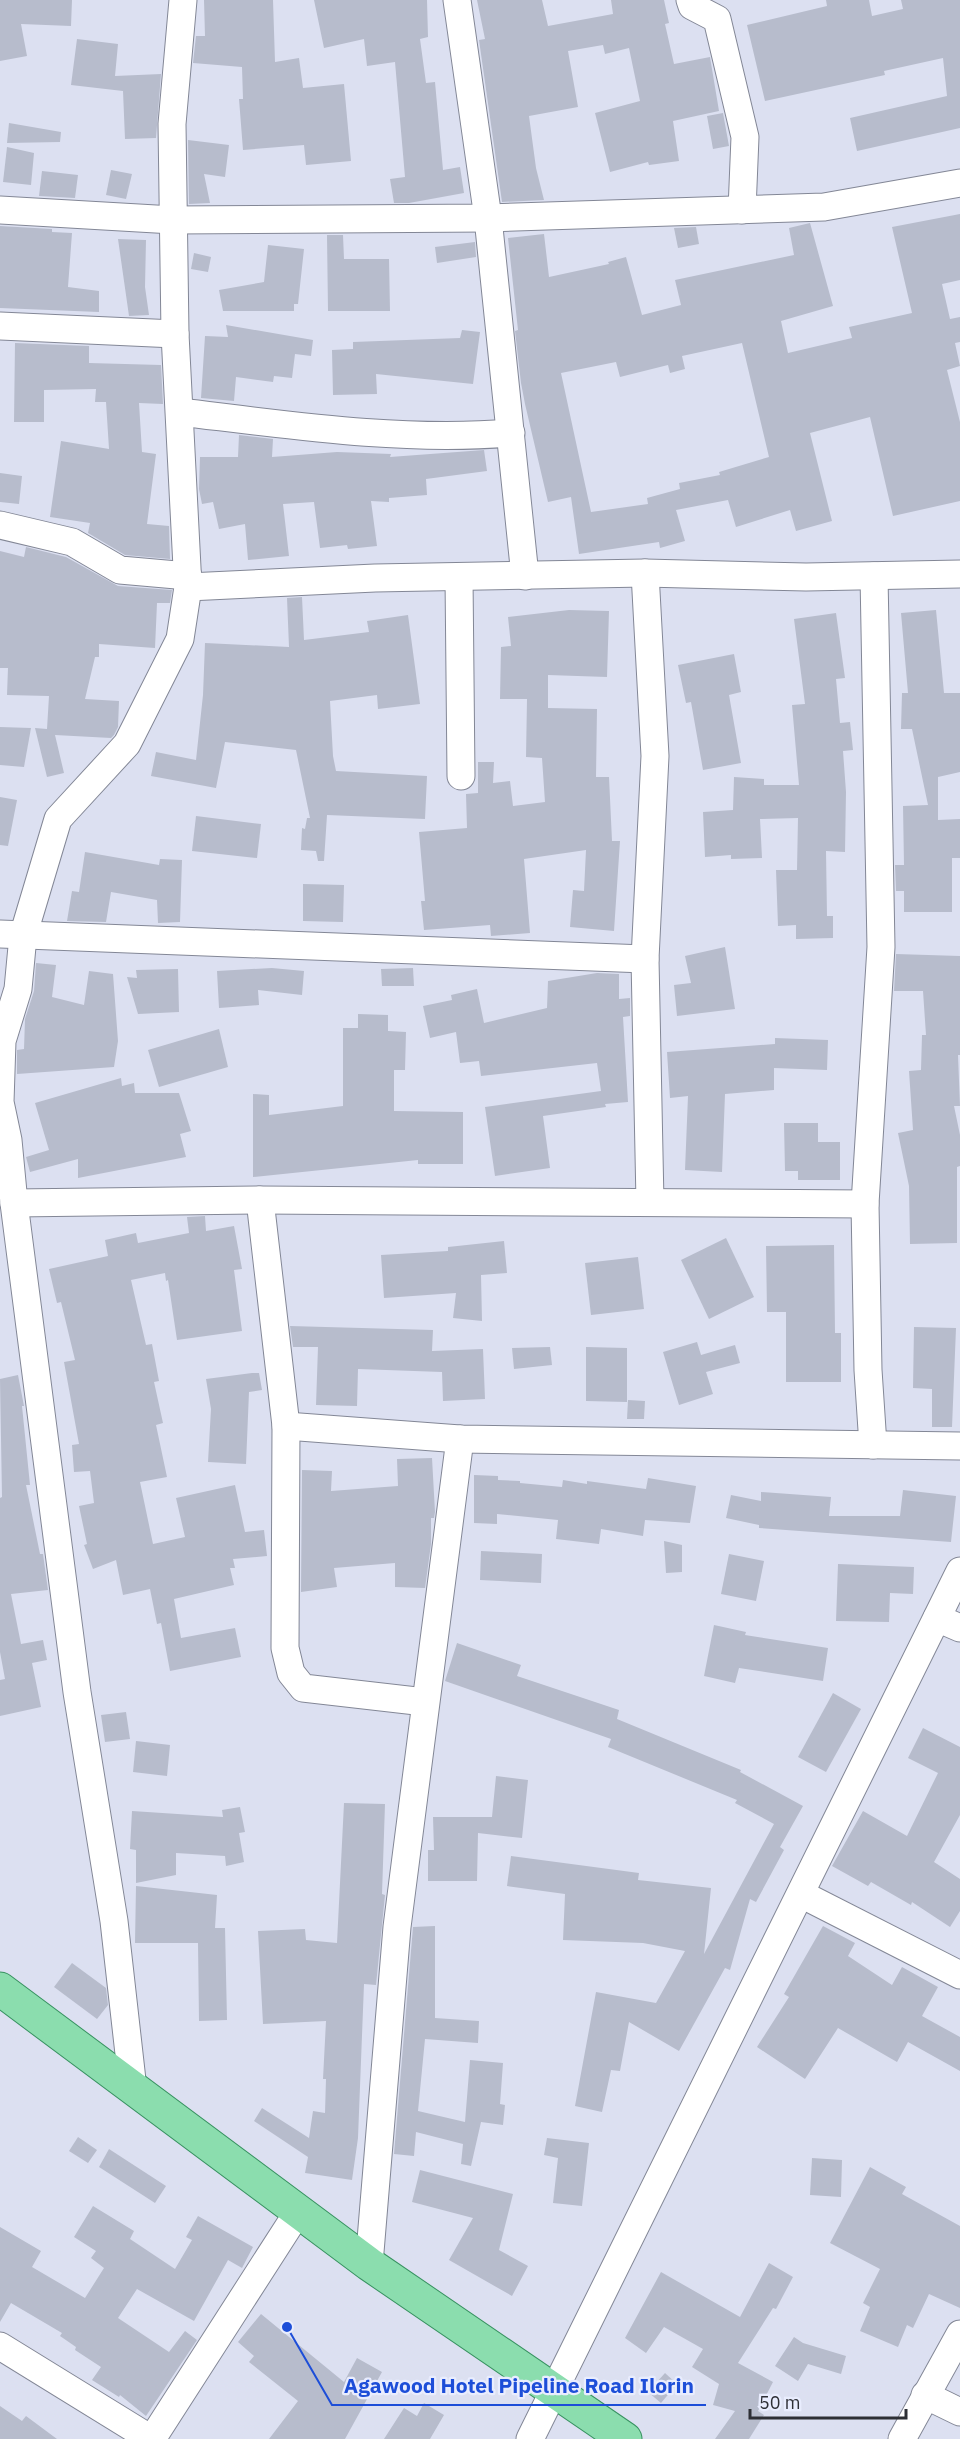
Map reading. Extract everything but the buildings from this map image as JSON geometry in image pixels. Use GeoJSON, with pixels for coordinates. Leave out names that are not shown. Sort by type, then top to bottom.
{"type":"FeatureCollection","features":[{"type":"Feature","properties":{"kind":"main road"},"geometry":{"type":"LineString","coordinates":[[0,1989],[369,2264],[625,2439]]}},
{"type":"Feature","properties":{"kind":"street"},"geometry":{"type":"LineString","coordinates":[[133,2089],[114,1921],[77,1692],[14,1203],[9,1140],[0,1102],[2,1041],[18,989],[12,935],[58,819],[127,744],[180,639],[188,581],[175,334],[172,124],[183,0]]}},
{"type":"Feature","properties":{"kind":"street"},"geometry":{"type":"LineString","coordinates":[[457,0],[488,218],[525,576]]}},
{"type":"Feature","properties":{"kind":"street"},"geometry":{"type":"LineString","coordinates":[[690,0],[692,6],[717,19],[745,137],[742,210]]}},
{"type":"Feature","properties":{"kind":"street"},"geometry":{"type":"LineString","coordinates":[[0,210],[173,220],[488,218],[824,207],[960,183]]}},
{"type":"Feature","properties":{"kind":"street"},"geometry":{"type":"LineString","coordinates":[[0,326],[175,334]]}},
{"type":"Feature","properties":{"kind":"street"},"geometry":{"type":"LineString","coordinates":[[180,412],[324,429],[465,437],[511,433]]}},
{"type":"Feature","properties":{"kind":"street"},"geometry":{"type":"LineString","coordinates":[[0,525],[72,542],[120,570],[188,581],[645,573],[806,577],[960,574]]}},
{"type":"Feature","properties":{"kind":"street"},"geometry":{"type":"LineString","coordinates":[[645,573],[655,756],[645,959],[650,1202]]}},
{"type":"Feature","properties":{"kind":"street"},"geometry":{"type":"LineString","coordinates":[[873,1445],[868,1370],[865,1204],[881,947],[874,576]]}},
{"type":"Feature","properties":{"kind":"street"},"geometry":{"type":"LineString","coordinates":[[459,577],[461,776]]}},
{"type":"Feature","properties":{"kind":"street"},"geometry":{"type":"LineString","coordinates":[[12,935],[645,959]]}},
{"type":"Feature","properties":{"kind":"street"},"geometry":{"type":"LineString","coordinates":[[14,1203],[260,1200],[865,1204]]}},
{"type":"Feature","properties":{"kind":"street"},"geometry":{"type":"LineString","coordinates":[[260,1200],[286,1426],[285,1648],[291,1673],[303,1688],[425,1702]]}},
{"type":"Feature","properties":{"kind":"street"},"geometry":{"type":"LineString","coordinates":[[286,1426],[460,1439],[960,1446]]}},
{"type":"Feature","properties":{"kind":"street"},"geometry":{"type":"LineString","coordinates":[[369,2264],[397,1928],[460,1439]]}},
{"type":"Feature","properties":{"kind":"street"},"geometry":{"type":"LineString","coordinates":[[530,2439],[801,1894],[949,1623],[960,1571]]}},
{"type":"Feature","properties":{"kind":"street"},"geometry":{"type":"LineString","coordinates":[[801,1894],[960,1975]]}},
{"type":"Feature","properties":{"kind":"street"},"geometry":{"type":"LineString","coordinates":[[0,2346],[151,2439],[298,2212]]}},
{"type":"Feature","properties":{"kind":"street"},"geometry":{"type":"LineString","coordinates":[[902,2439],[960,2334]]}},
{"type":"Feature","properties":{"kind":"street"},"geometry":{"type":"LineString","coordinates":[[925,2395],[960,2412]]}},
{"type":"Feature","properties":{"kind":"place","name":"Agawood Hotel Pipeline Road Ilorin"},"geometry":{"type":"Point","coordinates":[287,2327]}}]}
